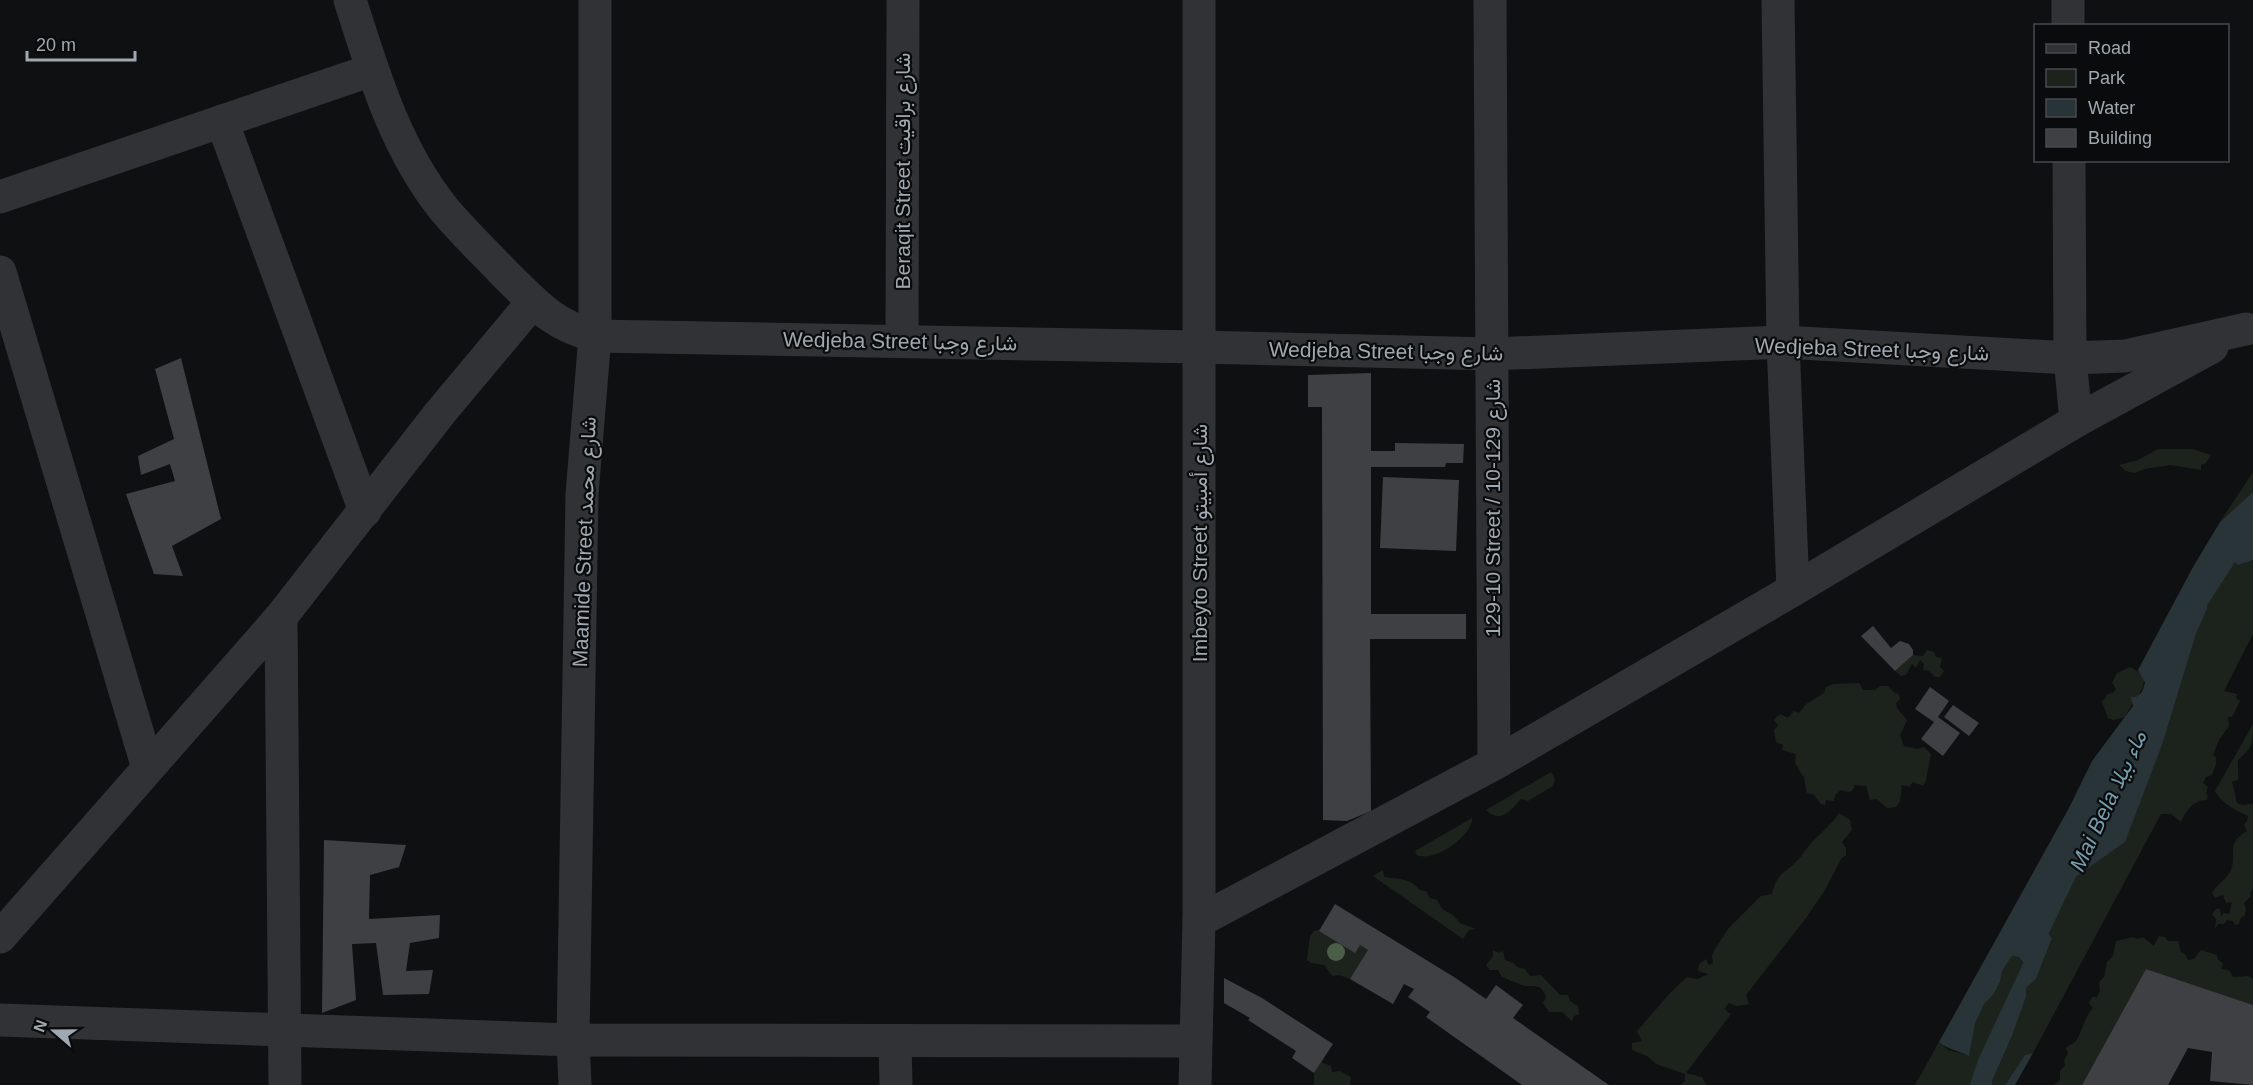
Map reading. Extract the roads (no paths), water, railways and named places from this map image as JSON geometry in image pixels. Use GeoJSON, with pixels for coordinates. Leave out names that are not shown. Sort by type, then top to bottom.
{"type":"FeatureCollection","features":[{"type":"Feature","properties":{"kind":"street","name":"Wedjeba Street شارع وجبا"},"geometry":{"type":"LineString","coordinates":[[350,0],[372,70],[399,136],[417,170],[443,208],[532,303],[573,330],[594,336],[1492,354],[1783,342],[2070,358],[2125,356],[2249,327]]}},
{"type":"Feature","properties":{"kind":"street","name":"Maamide Street شارع محمد"},"geometry":{"type":"LineString","coordinates":[[575,1085],[573,1040],[582,494],[594,336],[596,0]]}},
{"type":"Feature","properties":{"kind":"street","name":"Beraqit Street شارع براقيت"},"geometry":{"type":"LineString","coordinates":[[902,341],[903,0]]}},
{"type":"Feature","properties":{"kind":"street","name":"Imbeyto Street شارع أمبيتو"},"geometry":{"type":"LineString","coordinates":[[1195,1085],[1199,921],[1199,0]]}},
{"type":"Feature","properties":{"kind":"street","name":"129-10 Street / شارع 129-10"},"geometry":{"type":"LineString","coordinates":[[1490,0],[1494,764]]}},
{"type":"Feature","properties":{"kind":"street"},"geometry":{"type":"LineString","coordinates":[[1778,0],[1783,342],[1792,590]]}},
{"type":"Feature","properties":{"kind":"street"},"geometry":{"type":"LineString","coordinates":[[2068,0],[2068,24]]}},
{"type":"Feature","properties":{"kind":"street"},"geometry":{"type":"LineString","coordinates":[[0,197],[372,70]]}},
{"type":"Feature","properties":{"kind":"street"},"geometry":{"type":"LineString","coordinates":[[222,121],[365,511]]}},
{"type":"Feature","properties":{"kind":"street"},"geometry":{"type":"LineString","coordinates":[[2069,162],[2070,358],[2076,422]]}},
{"type":"Feature","properties":{"kind":"street"},"geometry":{"type":"LineString","coordinates":[[0,272],[6,318],[148,768]]}},
{"type":"Feature","properties":{"kind":"street"},"geometry":{"type":"LineString","coordinates":[[0,937],[281,617],[440,413],[532,303]]}},
{"type":"Feature","properties":{"kind":"street"},"geometry":{"type":"LineString","coordinates":[[1199,921],[1494,764],[2076,422],[2249,327]]}},
{"type":"Feature","properties":{"kind":"street"},"geometry":{"type":"LineString","coordinates":[[281,617],[285,1085]]}},
{"type":"Feature","properties":{"kind":"street"},"geometry":{"type":"LineString","coordinates":[[0,1020],[573,1040],[1195,1041]]}},
{"type":"Feature","properties":{"kind":"street"},"geometry":{"type":"LineString","coordinates":[[895,1042],[896,1085]]}},
{"type":"Feature","properties":{"kind":"water"},"geometry":{"type":"Polygon","coordinates":[[[2253,492],[2253,560],[2238,565],[2230,560],[2208,595],[2207,609],[2196,634],[2163,742],[2125,842],[2067,883],[2045,930],[2052,938],[2036,979],[2026,988],[2026,997],[1992,1081],[1993,1085],[1975,1085],[1983,1061],[2027,967],[2019,957],[2012,956],[2002,971],[2000,982],[1993,995],[1984,1004],[1975,1024],[1969,1056],[1939,1042],[2069,808],[2092,761],[2133,706],[2131,697],[2136,697],[2142,692],[2145,683],[2138,670],[2193,567],[2220,522],[2253,492]]]}},
{"type":"Feature","properties":{"kind":"water"},"geometry":{"type":"Polygon","coordinates":[[[2033,1053],[2015,1085],[2005,1085],[2025,1055],[2033,1053]]]}},
{"type":"Feature","properties":{"kind":"waterway","name":"Mai Bela ماء بيلا"},"geometry":{"type":"LineString","coordinates":[[2200,607],[2229,562]]}},
{"type":"Feature","properties":{"kind":"waterway","name":"Mai Bela ماء بيلا"},"geometry":{"type":"LineString","coordinates":[[2039,942],[2074,869]]}},
{"type":"Feature","properties":{"kind":"waterway","name":"Mai Bela ماء بيلا"},"geometry":{"type":"LineString","coordinates":[[1975,1085],[1983,1061],[2032,956]]}}]}
